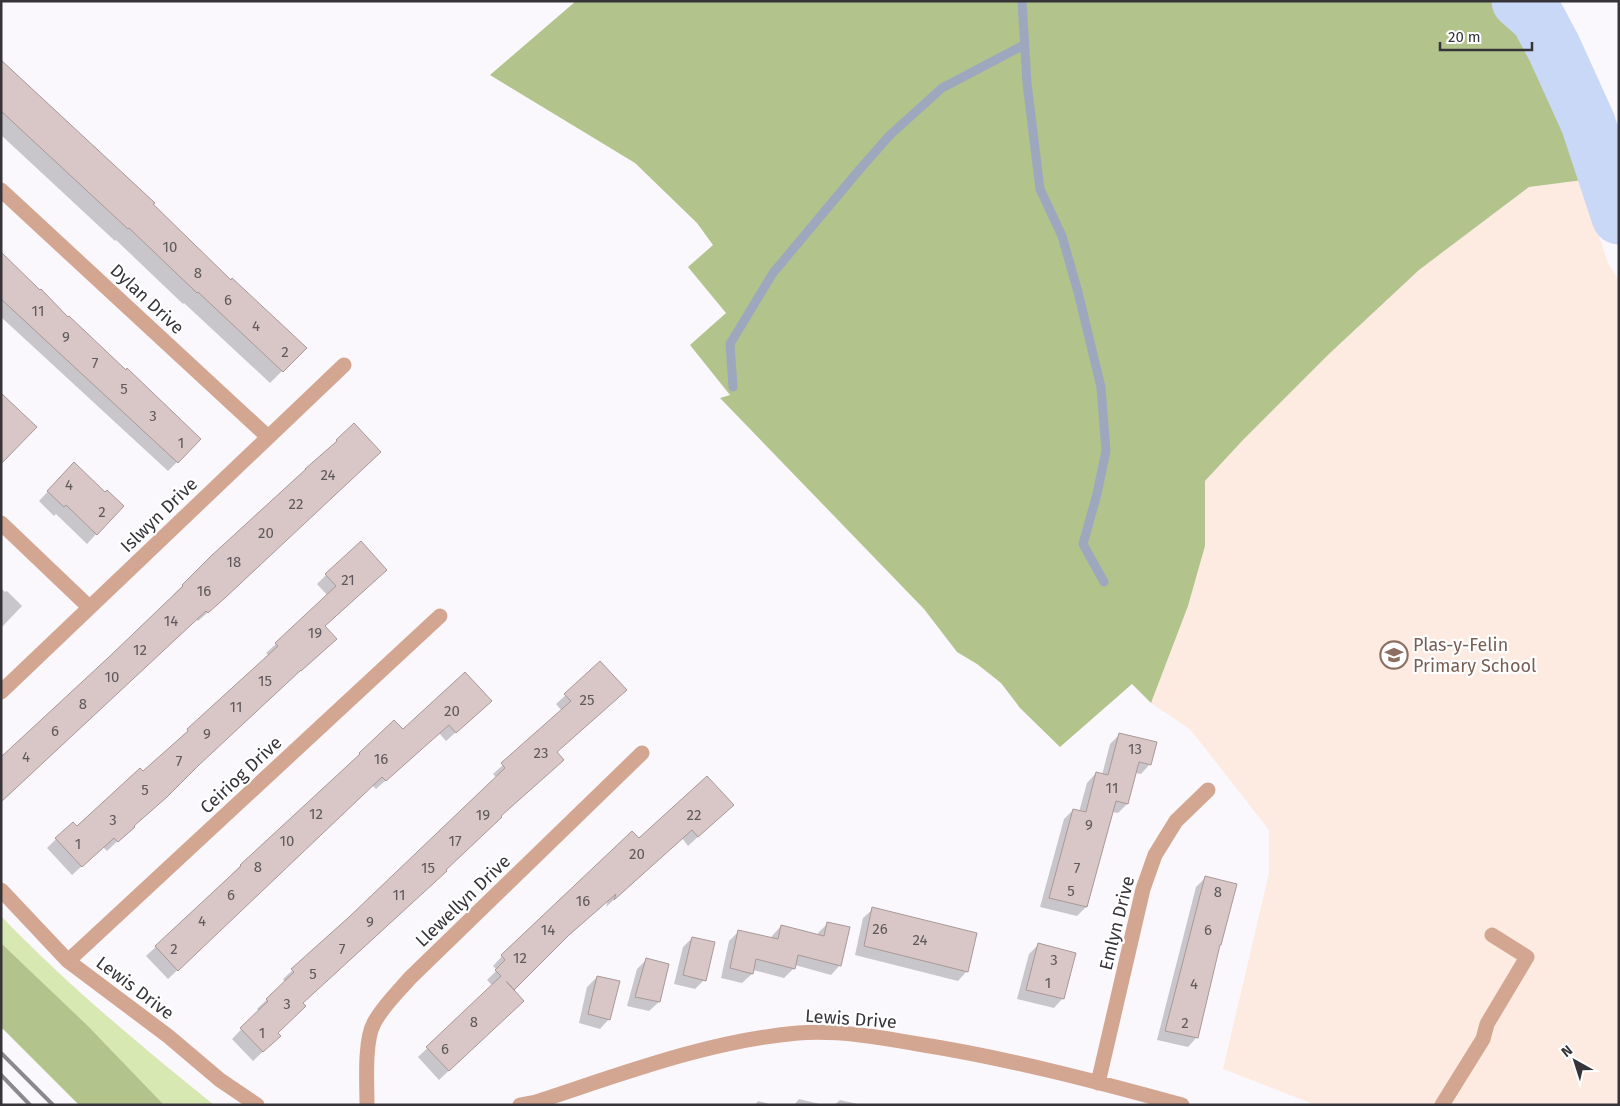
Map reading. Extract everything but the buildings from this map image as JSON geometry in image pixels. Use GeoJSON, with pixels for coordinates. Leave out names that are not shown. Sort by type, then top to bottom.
{"type":"FeatureCollection","features":[{"type":"Feature","properties":{"kind":"street","name":"Dylan Drive"},"geometry":{"type":"LineString","coordinates":[[1,190],[268,436]]}},
{"type":"Feature","properties":{"kind":"street","name":"Islwyn Drive"},"geometry":{"type":"LineString","coordinates":[[1,692],[344,365]]}},
{"type":"Feature","properties":{"kind":"street"},"geometry":{"type":"LineString","coordinates":[[1,523],[89,607]]}},
{"type":"Feature","properties":{"kind":"street","name":"Ceiriog Drive"},"geometry":{"type":"LineString","coordinates":[[68,961],[440,616]]}},
{"type":"Feature","properties":{"kind":"street","name":"Llewellyn Drive"},"geometry":{"type":"LineString","coordinates":[[367,1105],[368,1043],[373,1024],[384,1009],[410,978],[642,753]]}},
{"type":"Feature","properties":{"kind":"street","name":"Emlyn Drive"},"geometry":{"type":"LineString","coordinates":[[1098,1083],[1143,889],[1155,855],[1176,821],[1208,790]]}},
{"type":"Feature","properties":{"kind":"street","name":"Lewis Drive"},"geometry":{"type":"LineString","coordinates":[[1,890],[68,961],[168,1036],[220,1080],[257,1105]]}},
{"type":"Feature","properties":{"kind":"street"},"geometry":{"type":"LineString","coordinates":[[1442,1105],[1483,1039],[1487,1024],[1527,958],[1492,935]]}},
{"type":"Feature","properties":{"kind":"street","name":"Lewis Drive"},"geometry":{"type":"LineString","coordinates":[[520,1105],[536,1102],[700,1050],[751,1038],[800,1033],[860,1034],[965,1051],[1182,1105]]}},
{"type":"Feature","properties":{"kind":"shaded area","name":"Plas-y-Felin Primary School"},"geometry":{"type":"Polygon","coordinates":[[[1581,180],[1608,263],[1619,281],[1619,1105],[1316,1105],[1223,1069],[1269,873],[1269,830],[1190,729],[1151,703],[1188,606],[1205,546],[1205,481],[1329,354],[1419,270],[1529,187],[1581,180]]]}},
{"type":"Feature","properties":{"kind":"green space"},"geometry":{"type":"Polygon","coordinates":[[[576,1],[1519,1],[1538,18],[1554,48],[1588,123],[1606,177],[1529,187],[1419,270],[1329,354],[1242,441],[1205,481],[1205,546],[1188,606],[1151,703],[1132,684],[1060,747],[1020,708],[1001,683],[977,664],[957,652],[924,609],[720,398],[730,395],[690,345],[726,313],[688,267],[713,245],[697,223],[635,163],[490,75],[576,1]]]}},
{"type":"Feature","properties":{"kind":"green space"},"geometry":{"type":"Polygon","coordinates":[[[1,916],[78,990],[131,1037],[214,1105],[164,1105],[88,1026],[1,943],[1,916]]]}},
{"type":"Feature","properties":{"kind":"green space"},"geometry":{"type":"Polygon","coordinates":[[[1,943],[88,1026],[164,1105],[79,1105],[1,1027],[1,943]]]}},
{"type":"Feature","properties":{"kind":"waterway"},"geometry":{"type":"LineString","coordinates":[[1022,1],[1027,83],[1040,189],[1062,236],[1101,387],[1106,451],[1097,494],[1083,544],[1104,582]]}},
{"type":"Feature","properties":{"kind":"waterway"},"geometry":{"type":"LineString","coordinates":[[1519,1],[1538,18],[1554,48],[1588,123],[1619,217]]}},
{"type":"Feature","properties":{"kind":"waterway"},"geometry":{"type":"LineString","coordinates":[[733,387],[730,344],[773,273],[860,169],[890,135],[942,88],[1024,45]]}},
{"type":"Feature","properties":{"kind":"railway"},"geometry":{"type":"LineString","coordinates":[[1,1053],[53,1105]]}},
{"type":"Feature","properties":{"kind":"railway"},"geometry":{"type":"LineString","coordinates":[[1,1075],[30,1105]]}},
{"type":"Feature","properties":{"kind":"place","name":"Plas-y-Felin Primary School"},"geometry":{"type":"Point","coordinates":[1394,655]}}]}
